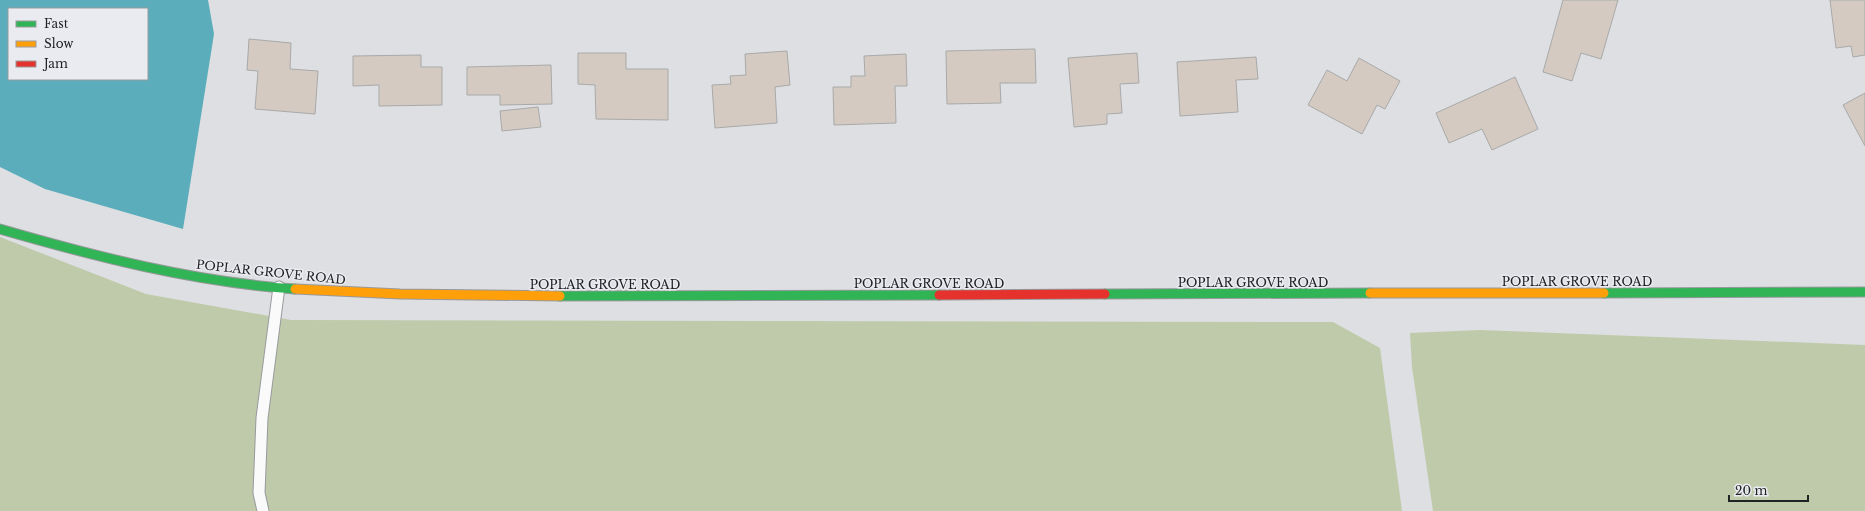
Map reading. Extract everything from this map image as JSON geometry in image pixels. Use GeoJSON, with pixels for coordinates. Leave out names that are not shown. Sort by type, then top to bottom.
{"type":"FeatureCollection","features":[{"type":"Feature","properties":{"kind":"main road","name":"POPLAR GROVE ROAD"},"geometry":{"type":"LineString","coordinates":[[0,229],[100,258],[209,279],[318,292],[516,296],[1865,292]]}},
{"type":"Feature","properties":{"kind":"lane"},"geometry":{"type":"LineString","coordinates":[[264,511],[259,493],[262,418],[279,287]]}},
{"type":"Feature","properties":{"kind":"green space"},"geometry":{"type":"Polygon","coordinates":[[[0,237],[146,294],[291,320],[1333,322],[1380,348],[1402,511],[0,511],[0,237]]]}},
{"type":"Feature","properties":{"kind":"green space"},"geometry":{"type":"Polygon","coordinates":[[[1480,330],[1865,345],[1865,511],[1433,511],[1412,367],[1410,333],[1480,330]]]}},
{"type":"Feature","properties":{"kind":"water"},"geometry":{"type":"Polygon","coordinates":[[[0,0],[208,0],[214,34],[183,229],[45,189],[0,167],[0,0]]]}},
{"type":"Feature","properties":{"kind":"building"},"geometry":{"type":"Polygon","coordinates":[[[1563,0],[1618,0],[1601,59],[1581,53],[1572,81],[1543,72],[1563,0]]]}},
{"type":"Feature","properties":{"kind":"building"},"geometry":{"type":"Polygon","coordinates":[[[1830,0],[1865,0],[1865,55],[1853,57],[1851,46],[1836,48],[1830,0]]]}},
{"type":"Feature","properties":{"kind":"building"},"geometry":{"type":"Polygon","coordinates":[[[249,39],[291,43],[290,69],[318,71],[315,114],[255,109],[258,71],[247,70],[249,39]]]}},
{"type":"Feature","properties":{"kind":"building"},"geometry":{"type":"Polygon","coordinates":[[[1035,49],[1036,83],[1000,83],[1001,103],[947,104],[946,51],[1035,49]]]}},
{"type":"Feature","properties":{"kind":"building"},"geometry":{"type":"Polygon","coordinates":[[[787,51],[790,85],[775,87],[777,123],[715,128],[712,85],[731,84],[730,76],[746,75],[745,54],[787,51]]]}},
{"type":"Feature","properties":{"kind":"building"},"geometry":{"type":"Polygon","coordinates":[[[578,53],[626,53],[626,69],[668,69],[668,120],[596,119],[595,85],[578,84],[578,53]]]}},
{"type":"Feature","properties":{"kind":"building"},"geometry":{"type":"Polygon","coordinates":[[[1137,53],[1139,83],[1120,84],[1122,113],[1107,114],[1107,124],[1074,127],[1068,58],[1137,53]]]}},
{"type":"Feature","properties":{"kind":"building"},"geometry":{"type":"Polygon","coordinates":[[[906,54],[907,86],[895,86],[896,123],[834,125],[833,87],[851,87],[851,76],[865,76],[864,56],[906,54]]]}},
{"type":"Feature","properties":{"kind":"building"},"geometry":{"type":"Polygon","coordinates":[[[421,55],[421,67],[442,67],[442,105],[379,106],[379,85],[353,86],[353,56],[421,55]]]}},
{"type":"Feature","properties":{"kind":"building"},"geometry":{"type":"Polygon","coordinates":[[[1256,57],[1258,79],[1236,80],[1238,112],[1180,116],[1177,62],[1256,57]]]}},
{"type":"Feature","properties":{"kind":"building"},"geometry":{"type":"Polygon","coordinates":[[[1359,58],[1400,81],[1385,109],[1377,105],[1362,134],[1308,105],[1327,70],[1347,81],[1359,58]]]}},
{"type":"Feature","properties":{"kind":"building"},"geometry":{"type":"Polygon","coordinates":[[[551,65],[552,104],[500,105],[500,95],[467,95],[467,67],[551,65]]]}},
{"type":"Feature","properties":{"kind":"building"},"geometry":{"type":"Polygon","coordinates":[[[1515,77],[1538,129],[1492,150],[1482,129],[1449,143],[1436,113],[1515,77]]]}},
{"type":"Feature","properties":{"kind":"building"},"geometry":{"type":"Polygon","coordinates":[[[1865,93],[1865,146],[1843,105],[1865,93]]]}},
{"type":"Feature","properties":{"kind":"building"},"geometry":{"type":"Polygon","coordinates":[[[538,107],[541,127],[502,131],[500,111],[538,107]]]}},
{"type":"Feature","properties":{"kind":"traffic: fast"},"geometry":{"type":"LineString","coordinates":[[0,229],[146,267],[220,281],[295,289]]}},
{"type":"Feature","properties":{"kind":"traffic: fast"},"geometry":{"type":"LineString","coordinates":[[1604,293],[1865,292]]}},
{"type":"Feature","properties":{"kind":"traffic: fast"},"geometry":{"type":"LineString","coordinates":[[1105,294],[1370,293]]}},
{"type":"Feature","properties":{"kind":"traffic: fast"},"geometry":{"type":"LineString","coordinates":[[560,296],[939,295]]}},
{"type":"Feature","properties":{"kind":"traffic: slow"},"geometry":{"type":"LineString","coordinates":[[295,289],[400,294],[560,296]]}},
{"type":"Feature","properties":{"kind":"traffic: slow"},"geometry":{"type":"LineString","coordinates":[[1370,293],[1604,293]]}},
{"type":"Feature","properties":{"kind":"traffic: jam"},"geometry":{"type":"LineString","coordinates":[[939,295],[1105,294]]}}]}
